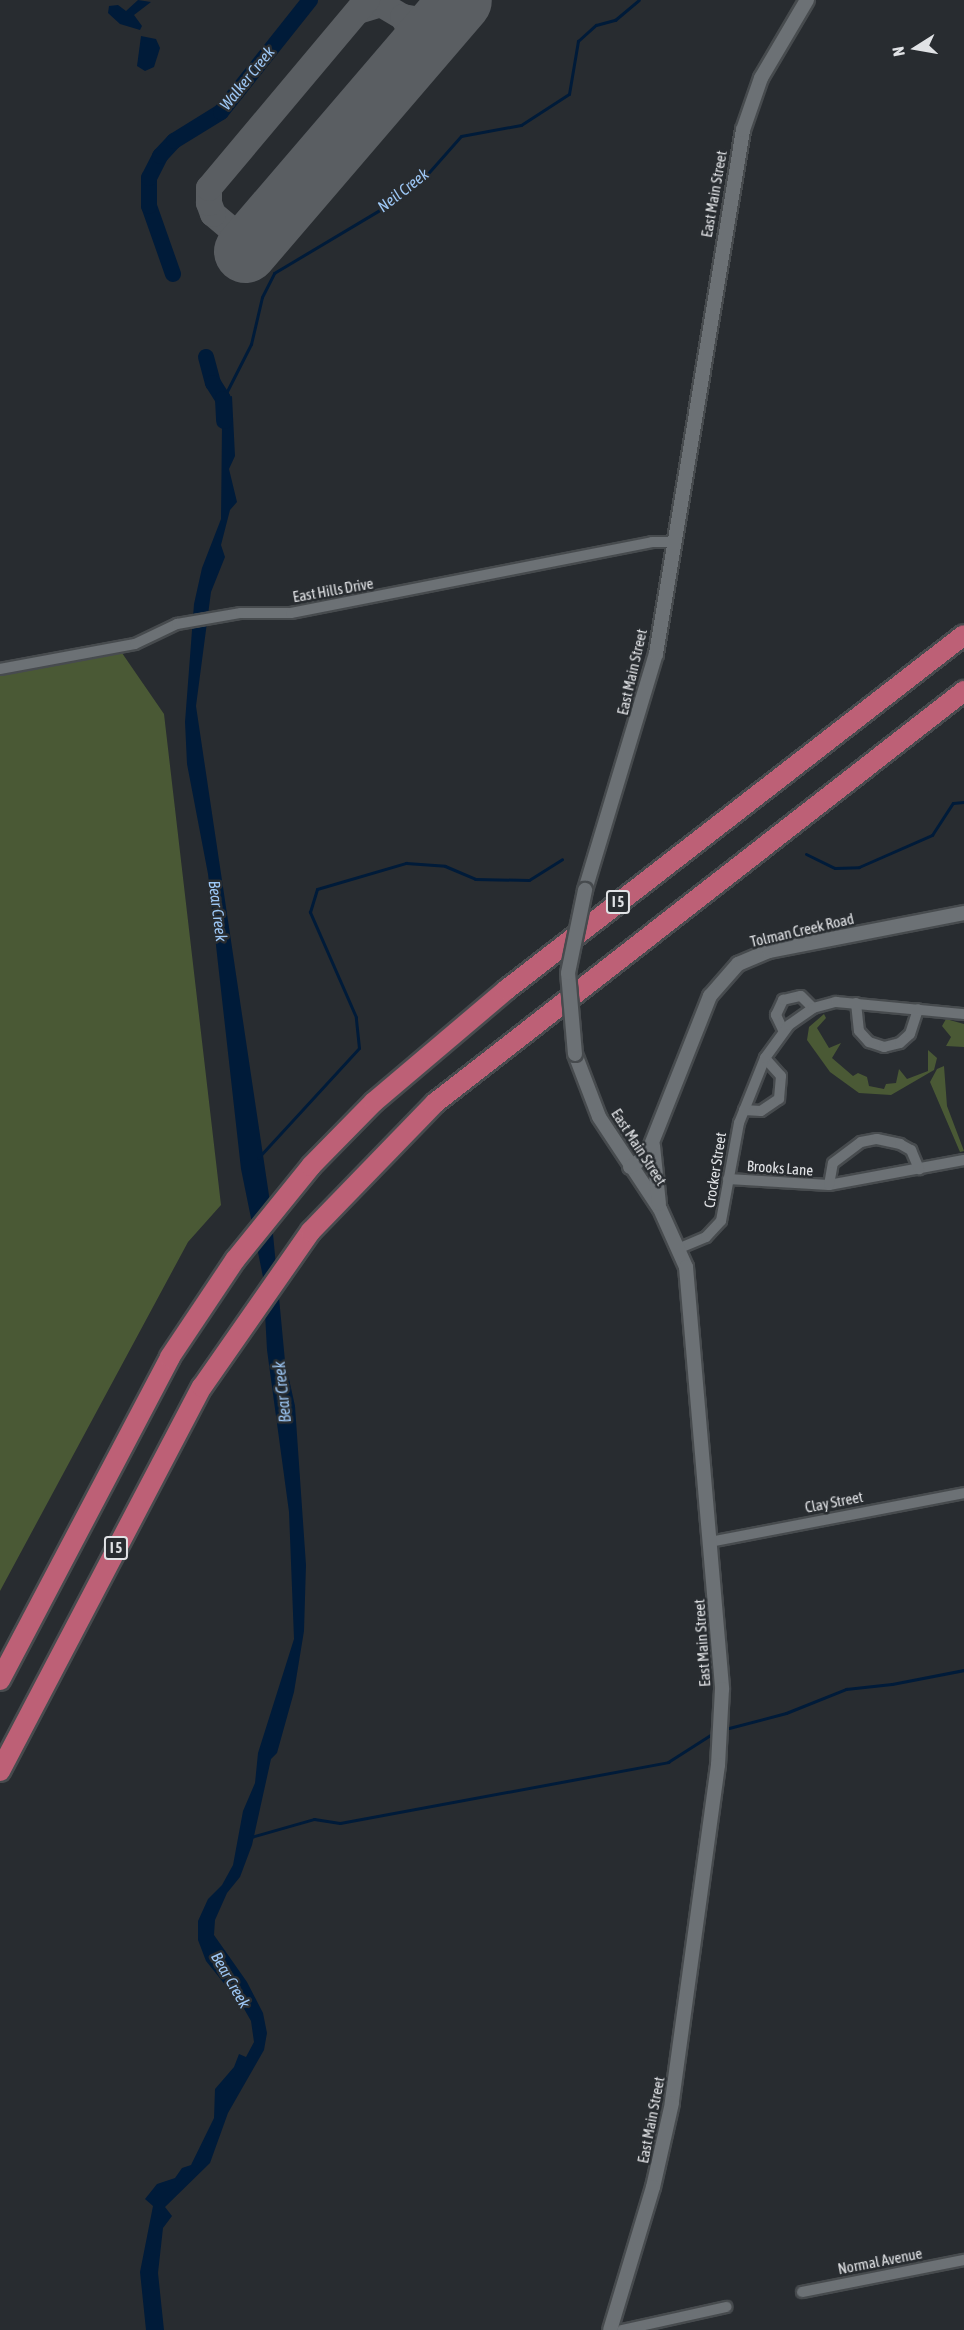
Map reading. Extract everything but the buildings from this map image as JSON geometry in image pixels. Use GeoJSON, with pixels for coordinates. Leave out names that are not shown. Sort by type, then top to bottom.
{"type":"FeatureCollection","features":[{"type":"Feature","properties":{"kind":"highway","name":"I 5"},"geometry":{"type":"LineString","coordinates":[[0,1680],[159,1378],[235,1260],[290,1191],[374,1102],[466,1023],[964,635]]}},
{"type":"Feature","properties":{"kind":"highway","name":"I 5"},"geometry":{"type":"LineString","coordinates":[[0,1771],[156,1471],[239,1329],[311,1231],[435,1103],[964,691]]}},
{"type":"Feature","properties":{"kind":"street","name":"East Main Street"},"geometry":{"type":"LineString","coordinates":[[610,2330],[653,2187],[672,2103],[716,1782],[722,1689],[689,1282],[680,1248],[660,1209],[630,1167],[594,1107],[574,1054],[568,973],[585,890],[649,684],[743,130],[761,78],[807,0]]}},
{"type":"Feature","properties":{"kind":"street","name":"East Hills Drive"},"geometry":{"type":"LineString","coordinates":[[0,669],[135,644],[189,622],[222,616],[291,613],[652,542],[674,542]]}},
{"type":"Feature","properties":{"kind":"street","name":"Tolman Creek Road"},"geometry":{"type":"LineString","coordinates":[[630,1167],[644,1158],[654,1138],[710,996],[738,964],[769,951],[964,914]]}},
{"type":"Feature","properties":{"kind":"street","name":"Crocker Street"},"geometry":{"type":"LineString","coordinates":[[783,1030],[776,1015],[783,1000],[801,996],[813,1008]]}},
{"type":"Feature","properties":{"kind":"street"},"geometry":{"type":"LineString","coordinates":[[856,1003],[859,1031],[869,1042],[884,1047],[900,1043],[910,1035],[918,1009]]}},
{"type":"Feature","properties":{"kind":"street","name":"Crocker Street"},"geometry":{"type":"LineString","coordinates":[[680,1248],[706,1237],[721,1221],[733,1140],[765,1058],[783,1030],[813,1008],[856,1003],[964,1014]]}},
{"type":"Feature","properties":{"kind":"street"},"geometry":{"type":"LineString","coordinates":[[744,1110],[761,1111],[779,1099],[781,1076],[765,1058]]}},
{"type":"Feature","properties":{"kind":"street"},"geometry":{"type":"LineString","coordinates":[[654,1138],[653,1166],[660,1209]]}},
{"type":"Feature","properties":{"kind":"street","name":"Brooks Lane"},"geometry":{"type":"LineString","coordinates":[[829,1185],[833,1163],[861,1142],[877,1139],[900,1144],[910,1150],[919,1168]]}},
{"type":"Feature","properties":{"kind":"street","name":"Brooks Lane"},"geometry":{"type":"LineString","coordinates":[[728,1179],[829,1185],[964,1160]]}},
{"type":"Feature","properties":{"kind":"street","name":"Clay Street"},"geometry":{"type":"LineString","coordinates":[[710,1542],[964,1493]]}},
{"type":"Feature","properties":{"kind":"street","name":"Normal Avenue"},"geometry":{"type":"LineString","coordinates":[[802,2292],[964,2260]]}},
{"type":"Feature","properties":{"kind":"street"},"geometry":{"type":"LineString","coordinates":[[622,2330],[726,2307]]}},
{"type":"Feature","properties":{"kind":"green space"},"geometry":{"type":"Polygon","coordinates":[[[122,653],[164,714],[221,1205],[188,1242],[0,1591],[0,674],[122,653]]]}},
{"type":"Feature","properties":{"kind":"green space"},"geometry":{"type":"Polygon","coordinates":[[[824,1014],[826,1018],[817,1028],[829,1048],[841,1043],[832,1058],[853,1076],[858,1073],[867,1077],[869,1086],[884,1089],[886,1084],[896,1083],[899,1069],[907,1079],[928,1071],[928,1050],[937,1058],[934,1070],[891,1095],[859,1093],[830,1072],[807,1040],[809,1027],[824,1014]]]}},
{"type":"Feature","properties":{"kind":"green space"},"geometry":{"type":"Polygon","coordinates":[[[946,1019],[964,1024],[964,1047],[946,1046],[951,1037],[942,1026],[946,1019]]]}},
{"type":"Feature","properties":{"kind":"green space"},"geometry":{"type":"Polygon","coordinates":[[[944,1066],[947,1106],[964,1151],[960,1152],[930,1082],[937,1069],[944,1066]]]}},
{"type":"Feature","properties":{"kind":"water"},"geometry":{"type":"Polygon","coordinates":[[[138,0],[151,2],[134,15],[142,26],[140,30],[120,24],[108,13],[109,6],[118,5],[126,11],[138,0]]]}},
{"type":"Feature","properties":{"kind":"water"},"geometry":{"type":"Polygon","coordinates":[[[141,36],[156,39],[160,48],[154,67],[145,71],[137,66],[141,36]]]}},
{"type":"Feature","properties":{"kind":"water","name":"Bear Creek"},"geometry":{"type":"Polygon","coordinates":[[[232,396],[235,456],[229,469],[237,502],[230,510],[221,545],[225,557],[211,592],[196,706],[270,1202],[285,1361],[295,1406],[306,1565],[304,1631],[294,1692],[277,1753],[271,1759],[252,1845],[240,1877],[227,1893],[215,1920],[214,1935],[247,1982],[263,2013],[267,2033],[264,2050],[228,2113],[210,2163],[165,2207],[172,2216],[163,2228],[158,2273],[164,2330],[146,2330],[140,2272],[153,2206],[145,2199],[157,2184],[175,2178],[182,2168],[191,2165],[214,2118],[215,2089],[234,2067],[239,2054],[246,2057],[254,2042],[251,2021],[243,2007],[206,1961],[198,1940],[198,1921],[208,1899],[222,1885],[233,1865],[243,1811],[255,1783],[258,1753],[294,1639],[289,1512],[267,1350],[263,1277],[241,1169],[208,874],[187,764],[185,722],[194,604],[202,568],[221,519],[222,425],[216,402],[232,396]]]}},
{"type":"Feature","properties":{"kind":"waterway","name":"Walker Creek"},"geometry":{"type":"LineString","coordinates":[[173,274],[149,206],[149,178],[160,156],[174,141],[221,112],[310,0]]}},
{"type":"Feature","properties":{"kind":"waterway","name":"Neil Creek"},"geometry":{"type":"LineString","coordinates":[[223,399],[251,344],[262,297],[274,273],[388,205],[423,179],[461,136],[521,125],[569,94],[578,41],[596,25],[615,20],[639,0]]}},
{"type":"Feature","properties":{"kind":"waterway","name":"Walker Creek"},"geometry":{"type":"LineString","coordinates":[[206,357],[213,383],[223,399],[224,421]]}},
{"type":"Feature","properties":{"kind":"waterway"},"geometry":{"type":"LineString","coordinates":[[806,854],[835,868],[859,867],[932,835],[953,803],[964,802]]}},
{"type":"Feature","properties":{"kind":"waterway"},"geometry":{"type":"LineString","coordinates":[[258,1158],[359,1048],[356,1017],[310,912],[317,889],[406,863],[445,866],[475,879],[529,880],[562,859]]}},
{"type":"Feature","properties":{"kind":"waterway"},"geometry":{"type":"LineString","coordinates":[[729,1728],[786,1713],[846,1689],[892,1684],[964,1670]]}},
{"type":"Feature","properties":{"kind":"waterway"},"geometry":{"type":"LineString","coordinates":[[251,1837],[314,1819],[340,1823],[668,1762],[712,1734]]}},
{"type":"Feature","properties":{"kind":"taxiway"},"geometry":{"type":"LineString","coordinates":[[250,245],[213,214],[209,203],[209,188],[367,0]]}},
{"type":"Feature","properties":{"kind":"taxiway"},"geometry":{"type":"LineString","coordinates":[[358,11],[381,4],[403,17],[420,20],[452,9]]}},
{"type":"Feature","properties":{"kind":"taxiway"},"geometry":{"type":"LineString","coordinates":[[403,17],[413,36],[408,61]]}},
{"type":"Feature","properties":{"kind":"runway"},"geometry":{"type":"LineString","coordinates":[[245,251],[460,0]]}}]}
